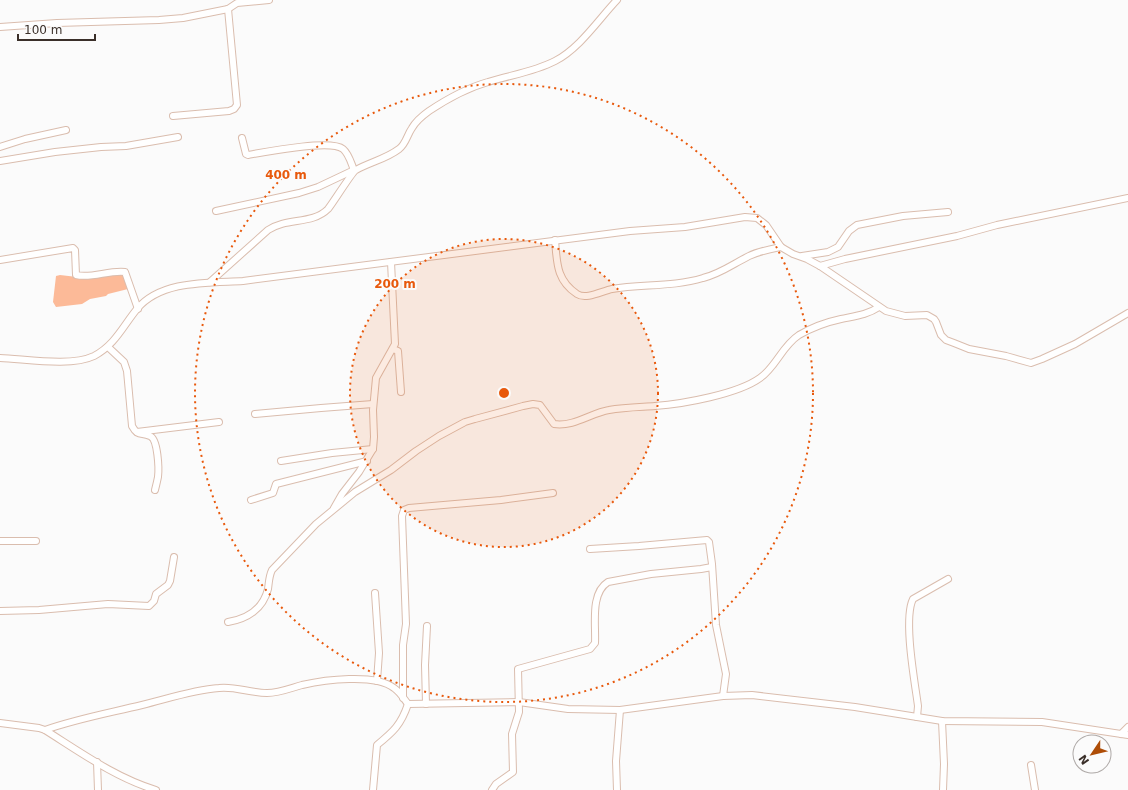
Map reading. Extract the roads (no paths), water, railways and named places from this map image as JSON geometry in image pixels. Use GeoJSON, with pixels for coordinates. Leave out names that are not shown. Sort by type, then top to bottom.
{"type":"FeatureCollection","features":[{"type":"Feature","properties":{"kind":"street"},"geometry":{"type":"LineString","coordinates":[[0,27],[183,18],[228,9],[237,2],[269,0]]}},
{"type":"Feature","properties":{"kind":"street"},"geometry":{"type":"LineString","coordinates":[[216,211],[299,193],[318,187],[390,155],[401,148],[411,129],[418,120],[448,99],[487,82],[542,67],[567,53],[617,0]]}},
{"type":"Feature","properties":{"kind":"street"},"geometry":{"type":"LineString","coordinates":[[173,116],[230,111],[237,105],[228,9]]}},
{"type":"Feature","properties":{"kind":"street"},"geometry":{"type":"LineString","coordinates":[[0,147],[25,139],[66,130]]}},
{"type":"Feature","properties":{"kind":"street"},"geometry":{"type":"LineString","coordinates":[[0,161],[55,152],[126,146],[178,137]]}},
{"type":"Feature","properties":{"kind":"street"},"geometry":{"type":"LineString","coordinates":[[242,138],[246,154],[248,155],[312,146],[335,145],[346,152],[354,170]]}},
{"type":"Feature","properties":{"kind":"street"},"geometry":{"type":"LineString","coordinates":[[210,282],[275,225],[284,222],[312,218],[324,213],[354,170]]}},
{"type":"Feature","properties":{"kind":"street"},"geometry":{"type":"LineString","coordinates":[[820,266],[845,259],[951,238],[997,225],[1128,198]]}},
{"type":"Feature","properties":{"kind":"street"},"geometry":{"type":"LineString","coordinates":[[800,256],[828,252],[838,248],[849,231],[857,225],[903,216],[948,212]]}},
{"type":"Feature","properties":{"kind":"street"},"geometry":{"type":"LineString","coordinates":[[0,358],[67,362],[93,356],[108,347],[146,301],[157,294],[183,285],[243,281],[555,240],[630,231],[685,227],[745,217],[757,218],[766,225],[781,247],[820,266],[879,307],[886,311],[905,316],[927,315],[934,319],[941,335],[946,340],[969,349],[1006,356],[1031,363],[1042,360],[1075,344],[1128,313]]}},
{"type":"Feature","properties":{"kind":"street"},"geometry":{"type":"LineString","coordinates":[[555,240],[558,270],[572,289],[577,294],[582,296],[589,296],[612,290],[669,285],[702,278],[720,272],[758,252],[781,247]]}},
{"type":"Feature","properties":{"kind":"street"},"geometry":{"type":"LineString","coordinates":[[0,260],[73,248],[75,250],[76,275],[83,276],[118,271],[125,272],[138,309]]}},
{"type":"Feature","properties":{"kind":"street"},"geometry":{"type":"LineString","coordinates":[[334,509],[342,494],[367,461],[373,449],[373,404],[376,378],[393,348],[395,338],[391,262]]}},
{"type":"Feature","properties":{"kind":"street"},"geometry":{"type":"LineString","coordinates":[[228,622],[240,620],[256,610],[263,602],[272,570],[316,524],[355,492],[391,470],[428,443],[465,422],[513,408],[533,404],[540,405],[554,424],[561,425],[609,410],[685,402],[739,389],[761,378],[770,370],[785,349],[798,336],[825,324],[868,313],[879,307]]}},
{"type":"Feature","properties":{"kind":"street"},"geometry":{"type":"LineString","coordinates":[[108,347],[124,362],[127,371],[131,421],[135,432],[154,438],[158,464],[158,478],[155,490]]}},
{"type":"Feature","properties":{"kind":"street"},"geometry":{"type":"LineString","coordinates":[[393,348],[398,351],[401,392]]}},
{"type":"Feature","properties":{"kind":"street"},"geometry":{"type":"LineString","coordinates":[[255,414],[373,404]]}},
{"type":"Feature","properties":{"kind":"street"},"geometry":{"type":"LineString","coordinates":[[135,432],[219,422]]}},
{"type":"Feature","properties":{"kind":"street"},"geometry":{"type":"LineString","coordinates":[[281,461],[332,453],[373,449]]}},
{"type":"Feature","properties":{"kind":"street"},"geometry":{"type":"LineString","coordinates":[[251,500],[273,493],[276,484],[367,461]]}},
{"type":"Feature","properties":{"kind":"street"},"geometry":{"type":"LineString","coordinates":[[403,698],[403,645],[406,624],[402,516],[404,510],[408,508],[501,500],[553,493]]}},
{"type":"Feature","properties":{"kind":"street"},"geometry":{"type":"LineString","coordinates":[[590,549],[707,540],[709,542],[716,625],[726,674],[724,696]]}},
{"type":"Feature","properties":{"kind":"street"},"geometry":{"type":"LineString","coordinates":[[0,541],[36,541]]}},
{"type":"Feature","properties":{"kind":"street"},"geometry":{"type":"LineString","coordinates":[[0,611],[39,610],[108,604],[149,606],[154,601],[156,594],[168,585],[174,557]]}},
{"type":"Feature","properties":{"kind":"street"},"geometry":{"type":"LineString","coordinates":[[492,790],[496,784],[513,772],[512,734],[519,717],[518,669],[590,649],[596,643],[596,599],[603,585],[608,582],[650,574],[712,567]]}},
{"type":"Feature","properties":{"kind":"street"},"geometry":{"type":"LineString","coordinates":[[917,717],[918,706],[910,640],[910,608],[914,599],[948,579]]}},
{"type":"Feature","properties":{"kind":"street"},"geometry":{"type":"LineString","coordinates":[[375,593],[379,653],[377,681]]}},
{"type":"Feature","properties":{"kind":"street"},"geometry":{"type":"LineString","coordinates":[[426,704],[425,665],[427,626]]}},
{"type":"Feature","properties":{"kind":"street"},"geometry":{"type":"LineString","coordinates":[[45,730],[74,720],[136,707],[186,693],[235,687],[267,693],[335,679],[377,681],[389,685],[395,689],[408,704]]}},
{"type":"Feature","properties":{"kind":"street"},"geometry":{"type":"LineString","coordinates":[[408,704],[519,702],[568,709],[620,710],[724,696],[752,695],[822,702],[942,720],[1042,722],[1128,735]]}},
{"type":"Feature","properties":{"kind":"street"},"geometry":{"type":"LineString","coordinates":[[373,790],[377,746],[395,730],[404,716],[408,704]]}},
{"type":"Feature","properties":{"kind":"street"},"geometry":{"type":"LineString","coordinates":[[617,790],[616,768],[620,710]]}},
{"type":"Feature","properties":{"kind":"street"},"geometry":{"type":"LineString","coordinates":[[942,720],[942,790]]}},
{"type":"Feature","properties":{"kind":"street"},"geometry":{"type":"LineString","coordinates":[[0,723],[40,728],[45,730],[97,762],[141,785],[156,790]]}},
{"type":"Feature","properties":{"kind":"street"},"geometry":{"type":"LineString","coordinates":[[1121,734],[1128,727]]}},
{"type":"Feature","properties":{"kind":"street"},"geometry":{"type":"LineString","coordinates":[[97,762],[98,790]]}},
{"type":"Feature","properties":{"kind":"street"},"geometry":{"type":"LineString","coordinates":[[1031,765],[1035,790]]}}]}
